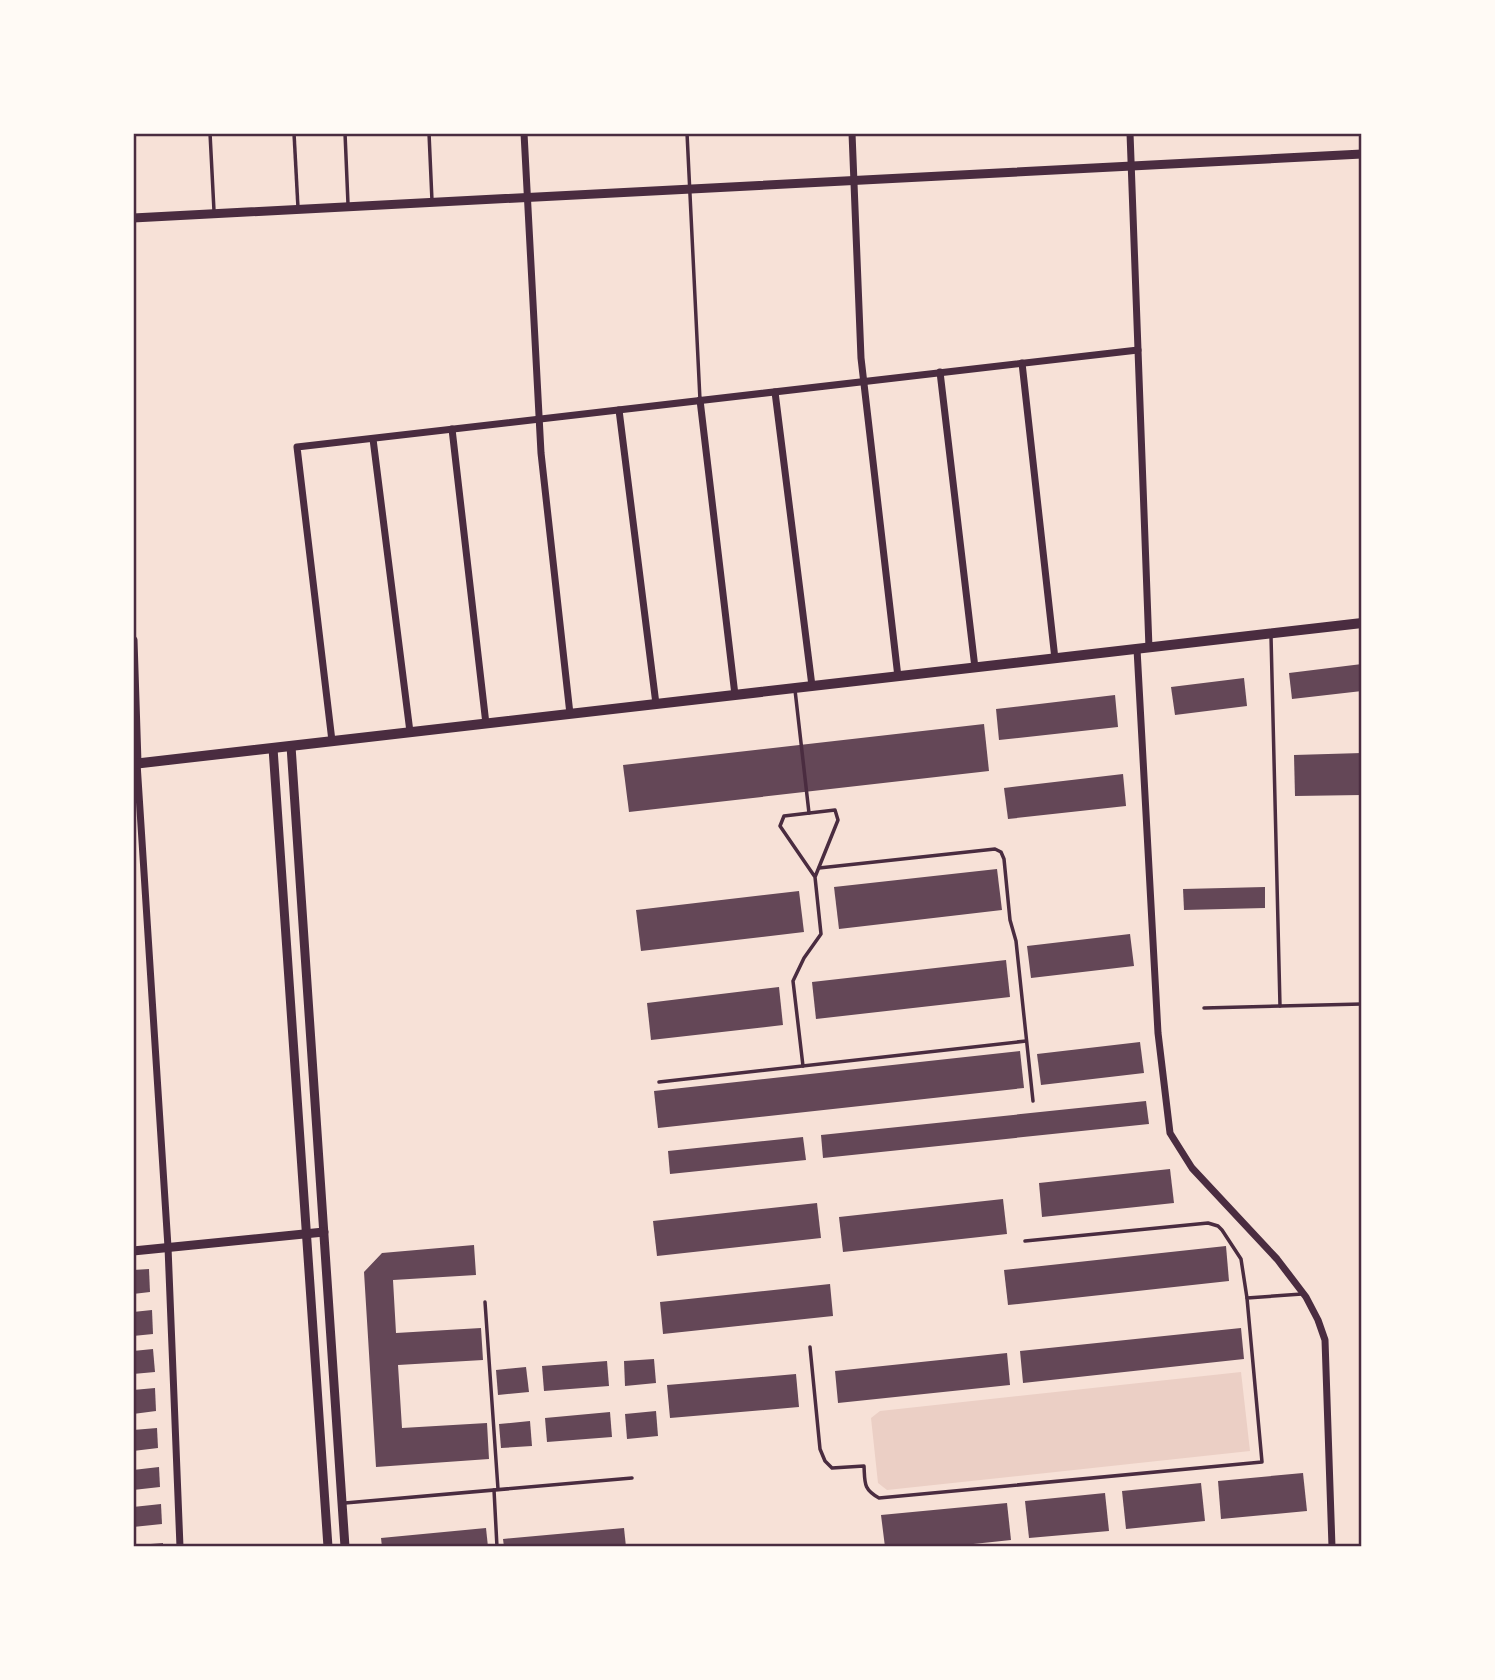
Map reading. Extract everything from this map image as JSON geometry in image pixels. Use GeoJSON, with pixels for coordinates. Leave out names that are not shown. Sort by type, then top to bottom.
{"type":"FeatureCollection","features":[{"type":"Feature","properties":{"kind":"main road"},"geometry":{"type":"LineString","coordinates":[[135,764],[1362,623]]}},
{"type":"Feature","properties":{"kind":"street"},"geometry":{"type":"LineString","coordinates":[[524,133],[538,419],[570,714]]}},
{"type":"Feature","properties":{"kind":"street"},"geometry":{"type":"LineString","coordinates":[[852,133],[864,381],[898,677]]}},
{"type":"Feature","properties":{"kind":"street"},"geometry":{"type":"LineString","coordinates":[[1130,133],[1149,648]]}},
{"type":"Feature","properties":{"kind":"street"},"geometry":{"type":"LineString","coordinates":[[133,218],[1362,154]]}},
{"type":"Feature","properties":{"kind":"street"},"geometry":{"type":"LineString","coordinates":[[332,741],[298,447],[1138,350]]}},
{"type":"Feature","properties":{"kind":"street"},"geometry":{"type":"LineString","coordinates":[[1022,363],[1055,659]]}},
{"type":"Feature","properties":{"kind":"street"},"geometry":{"type":"LineString","coordinates":[[940,372],[975,667]]}},
{"type":"Feature","properties":{"kind":"street"},"geometry":{"type":"LineString","coordinates":[[775,391],[813,686]]}},
{"type":"Feature","properties":{"kind":"street"},"geometry":{"type":"LineString","coordinates":[[700,400],[734,695]]}},
{"type":"Feature","properties":{"kind":"street"},"geometry":{"type":"LineString","coordinates":[[619,410],[656,704]]}},
{"type":"Feature","properties":{"kind":"street"},"geometry":{"type":"LineString","coordinates":[[452,429],[486,724]]}},
{"type":"Feature","properties":{"kind":"street"},"geometry":{"type":"LineString","coordinates":[[373,439],[410,732]]}},
{"type":"Feature","properties":{"kind":"street"},"geometry":{"type":"LineString","coordinates":[[133,640],[135,764],[168,1247],[180,1547]]}},
{"type":"Feature","properties":{"kind":"street"},"geometry":{"type":"LineString","coordinates":[[1137,649],[1158,1033],[1170,1133],[1192,1168],[1277,1259],[1304,1294],[1318,1320],[1325,1340],[1332,1547]]}},
{"type":"Feature","properties":{"kind":"street"},"geometry":{"type":"LineString","coordinates":[[291,746],[345,1547]]}},
{"type":"Feature","properties":{"kind":"street"},"geometry":{"type":"LineString","coordinates":[[273,748],[328,1547]]}},
{"type":"Feature","properties":{"kind":"street"},"geometry":{"type":"LineString","coordinates":[[133,1251],[324,1232]]}},
{"type":"Feature","properties":{"kind":"lane"},"geometry":{"type":"LineString","coordinates":[[210,133],[214,213]]}},
{"type":"Feature","properties":{"kind":"lane"},"geometry":{"type":"LineString","coordinates":[[294,133],[298,208]]}},
{"type":"Feature","properties":{"kind":"lane"},"geometry":{"type":"LineString","coordinates":[[345,133],[348,206]]}},
{"type":"Feature","properties":{"kind":"lane"},"geometry":{"type":"LineString","coordinates":[[429,133],[432,202]]}},
{"type":"Feature","properties":{"kind":"lane"},"geometry":{"type":"LineString","coordinates":[[687,133],[700,400]]}},
{"type":"Feature","properties":{"kind":"lane"},"geometry":{"type":"LineString","coordinates":[[1271,634],[1280,1006]]}},
{"type":"Feature","properties":{"kind":"lane"},"geometry":{"type":"LineString","coordinates":[[795,688],[810,813]]}},
{"type":"Feature","properties":{"kind":"lane"},"geometry":{"type":"LineString","coordinates":[[803,1066],[793,981],[804,958],[821,934],[815,877],[780,826],[784,816],[835,810],[838,820],[815,877]]}},
{"type":"Feature","properties":{"kind":"lane"},"geometry":{"type":"LineString","coordinates":[[819,868],[995,849],[1001,852],[1010,920],[1016,941],[1033,1101]]}},
{"type":"Feature","properties":{"kind":"lane"},"geometry":{"type":"LineString","coordinates":[[1204,1008],[1362,1004]]}},
{"type":"Feature","properties":{"kind":"lane"},"geometry":{"type":"LineString","coordinates":[[659,1082],[1026,1041]]}},
{"type":"Feature","properties":{"kind":"lane"},"geometry":{"type":"LineString","coordinates":[[810,1347],[821,1449],[825,1461],[832,1468],[864,1466],[865,1483],[869,1493],[879,1498],[1262,1462],[1241,1259],[1223,1230],[1208,1223],[1025,1241]]}},
{"type":"Feature","properties":{"kind":"lane"},"geometry":{"type":"LineString","coordinates":[[1247,1298],[1304,1294]]}},
{"type":"Feature","properties":{"kind":"lane"},"geometry":{"type":"LineString","coordinates":[[485,1302],[497,1547]]}},
{"type":"Feature","properties":{"kind":"lane"},"geometry":{"type":"LineString","coordinates":[[343,1503],[632,1478]]}},
{"type":"Feature","properties":{"kind":"shaded area"},"geometry":{"type":"Polygon","coordinates":[[[1241,1372],[1250,1451],[887,1490],[878,1483],[871,1418],[880,1411],[1241,1372]]]}},
{"type":"Feature","properties":{"kind":"building"},"geometry":{"type":"Polygon","coordinates":[[[1362,664],[1362,691],[1292,699],[1289,673],[1362,664]]]}},
{"type":"Feature","properties":{"kind":"building"},"geometry":{"type":"Polygon","coordinates":[[[1244,678],[1247,706],[1175,715],[1171,687],[1244,678]]]}},
{"type":"Feature","properties":{"kind":"building"},"geometry":{"type":"Polygon","coordinates":[[[1115,695],[1118,727],[999,740],[996,709],[1115,695]]]}},
{"type":"Feature","properties":{"kind":"building"},"geometry":{"type":"Polygon","coordinates":[[[984,724],[989,771],[629,812],[623,765],[984,724]]]}},
{"type":"Feature","properties":{"kind":"building"},"geometry":{"type":"Polygon","coordinates":[[[1362,753],[1362,795],[1295,796],[1294,755],[1362,753]]]}},
{"type":"Feature","properties":{"kind":"building"},"geometry":{"type":"Polygon","coordinates":[[[1123,774],[1126,806],[1008,819],[1004,788],[1123,774]]]}},
{"type":"Feature","properties":{"kind":"building"},"geometry":{"type":"Polygon","coordinates":[[[997,869],[1002,910],[839,929],[834,887],[997,869]]]}},
{"type":"Feature","properties":{"kind":"building"},"geometry":{"type":"Polygon","coordinates":[[[1265,887],[1265,908],[1184,910],[1183,889],[1265,887]]]}},
{"type":"Feature","properties":{"kind":"building"},"geometry":{"type":"Polygon","coordinates":[[[799,891],[804,932],[641,951],[636,910],[799,891]]]}},
{"type":"Feature","properties":{"kind":"building"},"geometry":{"type":"Polygon","coordinates":[[[1130,934],[1134,966],[1031,978],[1027,946],[1130,934]]]}},
{"type":"Feature","properties":{"kind":"building"},"geometry":{"type":"Polygon","coordinates":[[[1006,960],[1010,997],[816,1019],[812,982],[1006,960]]]}},
{"type":"Feature","properties":{"kind":"building"},"geometry":{"type":"Polygon","coordinates":[[[779,987],[783,1025],[651,1040],[647,1003],[779,987]]]}},
{"type":"Feature","properties":{"kind":"building"},"geometry":{"type":"Polygon","coordinates":[[[1140,1042],[1144,1073],[1041,1085],[1037,1054],[1140,1042]]]}},
{"type":"Feature","properties":{"kind":"building"},"geometry":{"type":"Polygon","coordinates":[[[1020,1051],[1024,1088],[658,1128],[654,1091],[1020,1051]]]}},
{"type":"Feature","properties":{"kind":"building"},"geometry":{"type":"Polygon","coordinates":[[[1146,1101],[1149,1124],[823,1158],[821,1135],[1146,1101]]]}},
{"type":"Feature","properties":{"kind":"building"},"geometry":{"type":"Polygon","coordinates":[[[803,1137],[806,1160],[670,1174],[668,1151],[803,1137]]]}},
{"type":"Feature","properties":{"kind":"building"},"geometry":{"type":"Polygon","coordinates":[[[1170,1169],[1174,1203],[1042,1217],[1039,1183],[1170,1169]]]}},
{"type":"Feature","properties":{"kind":"building"},"geometry":{"type":"Polygon","coordinates":[[[1003,1199],[1007,1234],[843,1252],[839,1217],[1003,1199]]]}},
{"type":"Feature","properties":{"kind":"building"},"geometry":{"type":"Polygon","coordinates":[[[817,1203],[821,1238],[657,1256],[653,1221],[817,1203]]]}},
{"type":"Feature","properties":{"kind":"building"},"geometry":{"type":"Polygon","coordinates":[[[474,1245],[476,1275],[393,1280],[396,1333],[481,1328],[483,1360],[398,1365],[402,1428],[487,1423],[489,1459],[376,1467],[364,1272],[382,1253],[474,1245]]]}},
{"type":"Feature","properties":{"kind":"building"},"geometry":{"type":"Polygon","coordinates":[[[1226,1246],[1229,1281],[1008,1305],[1004,1270],[1226,1246]]]}},
{"type":"Feature","properties":{"kind":"building"},"geometry":{"type":"Polygon","coordinates":[[[149,1269],[150,1292],[133,1294],[133,1270],[149,1269]]]}},
{"type":"Feature","properties":{"kind":"building"},"geometry":{"type":"Polygon","coordinates":[[[830,1284],[833,1316],[663,1334],[660,1302],[830,1284]]]}},
{"type":"Feature","properties":{"kind":"building"},"geometry":{"type":"Polygon","coordinates":[[[152,1310],[153,1334],[133,1336],[133,1312],[152,1310]]]}},
{"type":"Feature","properties":{"kind":"building"},"geometry":{"type":"Polygon","coordinates":[[[1241,1328],[1244,1359],[1023,1383],[1020,1351],[1241,1328]]]}},
{"type":"Feature","properties":{"kind":"building"},"geometry":{"type":"Polygon","coordinates":[[[153,1349],[155,1372],[133,1374],[133,1351],[153,1349]]]}},
{"type":"Feature","properties":{"kind":"building"},"geometry":{"type":"Polygon","coordinates":[[[1007,1353],[1010,1385],[838,1403],[835,1371],[1007,1353]]]}},
{"type":"Feature","properties":{"kind":"building"},"geometry":{"type":"Polygon","coordinates":[[[654,1359],[656,1383],[625,1386],[624,1361],[654,1359]]]}},
{"type":"Feature","properties":{"kind":"building"},"geometry":{"type":"Polygon","coordinates":[[[607,1361],[609,1386],[544,1391],[542,1366],[607,1361]]]}},
{"type":"Feature","properties":{"kind":"building"},"geometry":{"type":"Polygon","coordinates":[[[526,1367],[529,1392],[498,1395],[496,1370],[526,1367]]]}},
{"type":"Feature","properties":{"kind":"building"},"geometry":{"type":"Polygon","coordinates":[[[796,1374],[799,1407],[670,1418],[667,1385],[796,1374]]]}},
{"type":"Feature","properties":{"kind":"building"},"geometry":{"type":"Polygon","coordinates":[[[155,1388],[156,1411],[133,1414],[133,1390],[155,1388]]]}},
{"type":"Feature","properties":{"kind":"building"},"geometry":{"type":"Polygon","coordinates":[[[656,1411],[658,1436],[627,1439],[625,1414],[656,1411]]]}},
{"type":"Feature","properties":{"kind":"building"},"geometry":{"type":"Polygon","coordinates":[[[610,1412],[612,1437],[547,1442],[545,1418],[610,1412]]]}},
{"type":"Feature","properties":{"kind":"building"},"geometry":{"type":"Polygon","coordinates":[[[530,1421],[532,1446],[501,1448],[499,1424],[530,1421]]]}},
{"type":"Feature","properties":{"kind":"building"},"geometry":{"type":"Polygon","coordinates":[[[157,1428],[158,1448],[133,1451],[133,1430],[157,1428]]]}},
{"type":"Feature","properties":{"kind":"building"},"geometry":{"type":"Polygon","coordinates":[[[159,1467],[160,1487],[133,1490],[133,1470],[159,1467]]]}},
{"type":"Feature","properties":{"kind":"building"},"geometry":{"type":"Polygon","coordinates":[[[1303,1473],[1307,1511],[1221,1519],[1218,1481],[1303,1473]]]}},
{"type":"Feature","properties":{"kind":"building"},"geometry":{"type":"Polygon","coordinates":[[[1201,1483],[1205,1521],[1126,1529],[1122,1491],[1201,1483]]]}},
{"type":"Feature","properties":{"kind":"building"},"geometry":{"type":"Polygon","coordinates":[[[1105,1493],[1109,1531],[1029,1538],[1025,1501],[1105,1493]]]}},
{"type":"Feature","properties":{"kind":"building"},"geometry":{"type":"Polygon","coordinates":[[[1007,1503],[1011,1540],[945,1547],[885,1547],[881,1515],[1007,1503]]]}},
{"type":"Feature","properties":{"kind":"building"},"geometry":{"type":"Polygon","coordinates":[[[161,1504],[162,1524],[133,1527],[133,1507],[161,1504]]]}},
{"type":"Feature","properties":{"kind":"building"},"geometry":{"type":"Polygon","coordinates":[[[486,1528],[488,1547],[382,1547],[381,1538],[486,1528]]]}},
{"type":"Feature","properties":{"kind":"building"},"geometry":{"type":"Polygon","coordinates":[[[624,1528],[626,1547],[504,1547],[503,1539],[624,1528]]]}},
{"type":"Feature","properties":{"kind":"building"},"geometry":{"type":"Polygon","coordinates":[[[163,1543],[163,1547],[138,1547],[138,1545],[163,1543]]]}}]}
